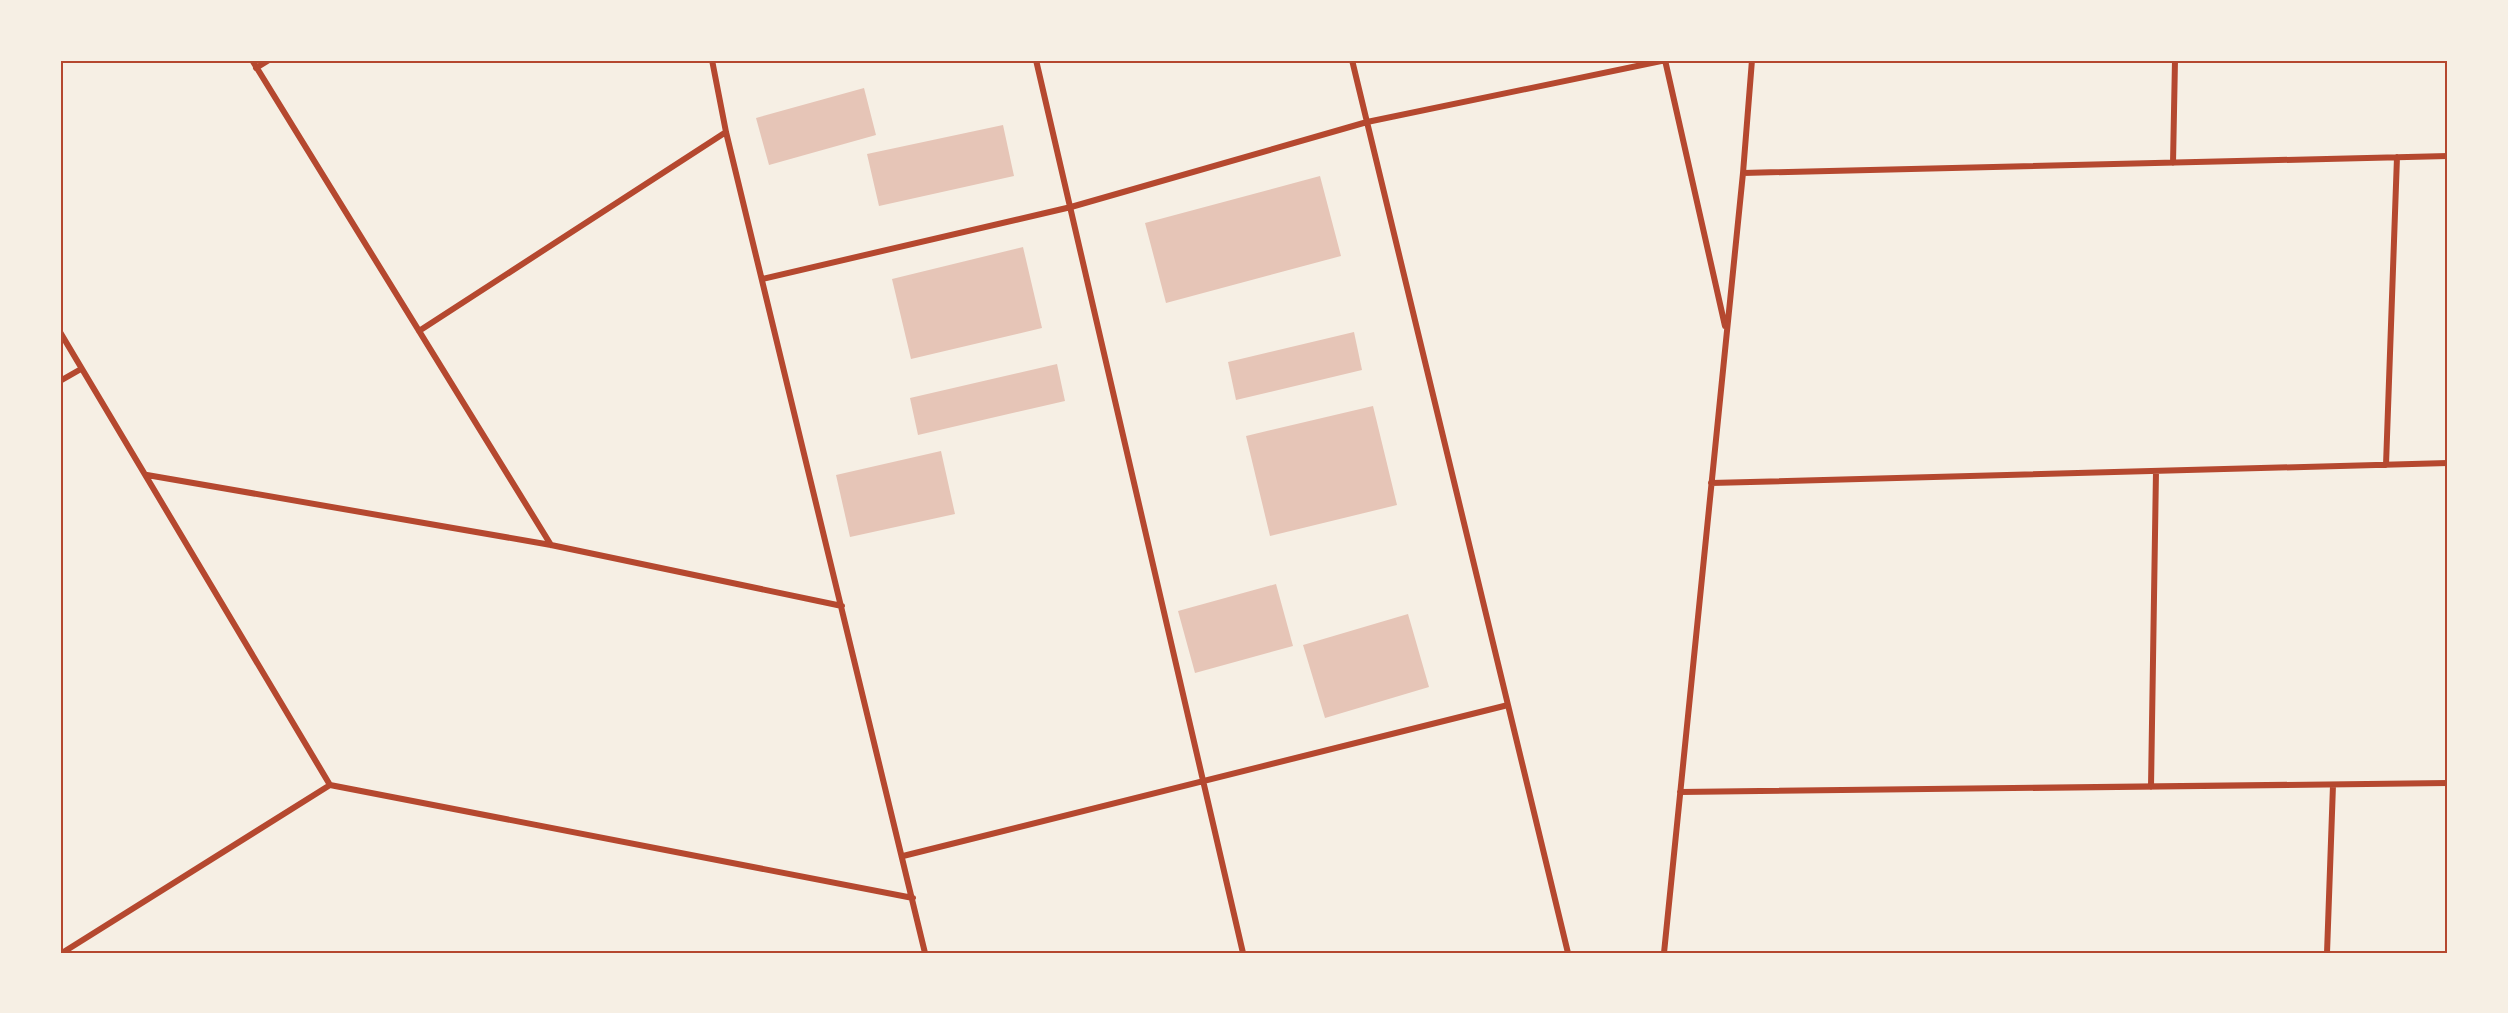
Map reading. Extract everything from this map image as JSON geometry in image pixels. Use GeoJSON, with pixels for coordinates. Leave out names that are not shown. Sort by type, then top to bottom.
{"type":"FeatureCollection","features":[{"type":"Feature","properties":{"kind":"street"},"geometry":{"type":"LineString","coordinates":[[252,60],[551,545]]}},
{"type":"Feature","properties":{"kind":"street"},"geometry":{"type":"LineString","coordinates":[[256,68],[269,60]]}},
{"type":"Feature","properties":{"kind":"street"},"geometry":{"type":"LineString","coordinates":[[712,60],[726,132],[925,953]]}},
{"type":"Feature","properties":{"kind":"street"},"geometry":{"type":"LineString","coordinates":[[1036,60],[1243,953]]}},
{"type":"Feature","properties":{"kind":"street"},"geometry":{"type":"LineString","coordinates":[[1352,60],[1568,953]]}},
{"type":"Feature","properties":{"kind":"street"},"geometry":{"type":"LineString","coordinates":[[762,279],[1071,207],[1367,122],[1665,60],[1726,333]]}},
{"type":"Feature","properties":{"kind":"street"},"geometry":{"type":"LineString","coordinates":[[1664,953],[1743,173],[1752,60]]}},
{"type":"Feature","properties":{"kind":"street"},"geometry":{"type":"LineString","coordinates":[[2173,163],[2175,60]]}},
{"type":"Feature","properties":{"kind":"street"},"geometry":{"type":"LineString","coordinates":[[419,331],[726,132]]}},
{"type":"Feature","properties":{"kind":"street"},"geometry":{"type":"LineString","coordinates":[[1743,173],[2448,156]]}},
{"type":"Feature","properties":{"kind":"street"},"geometry":{"type":"LineString","coordinates":[[2386,465],[2397,157]]}},
{"type":"Feature","properties":{"kind":"street"},"geometry":{"type":"LineString","coordinates":[[60,332],[330,786]]}},
{"type":"Feature","properties":{"kind":"street"},"geometry":{"type":"LineString","coordinates":[[60,381],[81,369]]}},
{"type":"Feature","properties":{"kind":"street"},"geometry":{"type":"LineString","coordinates":[[1711,483],[2448,463]]}},
{"type":"Feature","properties":{"kind":"street"},"geometry":{"type":"LineString","coordinates":[[2151,787],[2156,471]]}},
{"type":"Feature","properties":{"kind":"street"},"geometry":{"type":"LineString","coordinates":[[147,475],[551,545],[842,606]]}},
{"type":"Feature","properties":{"kind":"street"},"geometry":{"type":"LineString","coordinates":[[903,856],[1508,705]]}},
{"type":"Feature","properties":{"kind":"street"},"geometry":{"type":"LineString","coordinates":[[1680,792],[2448,783]]}},
{"type":"Feature","properties":{"kind":"street"},"geometry":{"type":"LineString","coordinates":[[2327,953],[2333,784]]}},
{"type":"Feature","properties":{"kind":"street"},"geometry":{"type":"LineString","coordinates":[[62,953],[330,786],[913,898]]}},
{"type":"Feature","properties":{"kind":"building"},"geometry":{"type":"Polygon","coordinates":[[[864,88],[876,135],[769,165],[756,118],[864,88]]]}},
{"type":"Feature","properties":{"kind":"building"},"geometry":{"type":"Polygon","coordinates":[[[1003,125],[1014,176],[879,206],[867,154],[1003,125]]]}},
{"type":"Feature","properties":{"kind":"building"},"geometry":{"type":"Polygon","coordinates":[[[1320,176],[1341,256],[1166,303],[1145,223],[1320,176]]]}},
{"type":"Feature","properties":{"kind":"building"},"geometry":{"type":"Polygon","coordinates":[[[1023,247],[1042,328],[911,359],[892,279],[1023,247]]]}},
{"type":"Feature","properties":{"kind":"building"},"geometry":{"type":"Polygon","coordinates":[[[1354,332],[1362,370],[1236,400],[1228,362],[1354,332]]]}},
{"type":"Feature","properties":{"kind":"building"},"geometry":{"type":"Polygon","coordinates":[[[1057,364],[1065,401],[918,435],[910,398],[1057,364]]]}},
{"type":"Feature","properties":{"kind":"building"},"geometry":{"type":"Polygon","coordinates":[[[1373,406],[1397,505],[1270,536],[1246,436],[1373,406]]]}},
{"type":"Feature","properties":{"kind":"building"},"geometry":{"type":"Polygon","coordinates":[[[941,451],[955,514],[850,537],[836,475],[941,451]]]}},
{"type":"Feature","properties":{"kind":"building"},"geometry":{"type":"Polygon","coordinates":[[[1276,584],[1293,646],[1195,673],[1178,611],[1276,584]]]}},
{"type":"Feature","properties":{"kind":"building"},"geometry":{"type":"Polygon","coordinates":[[[1408,614],[1429,687],[1325,718],[1303,645],[1408,614]]]}}]}
